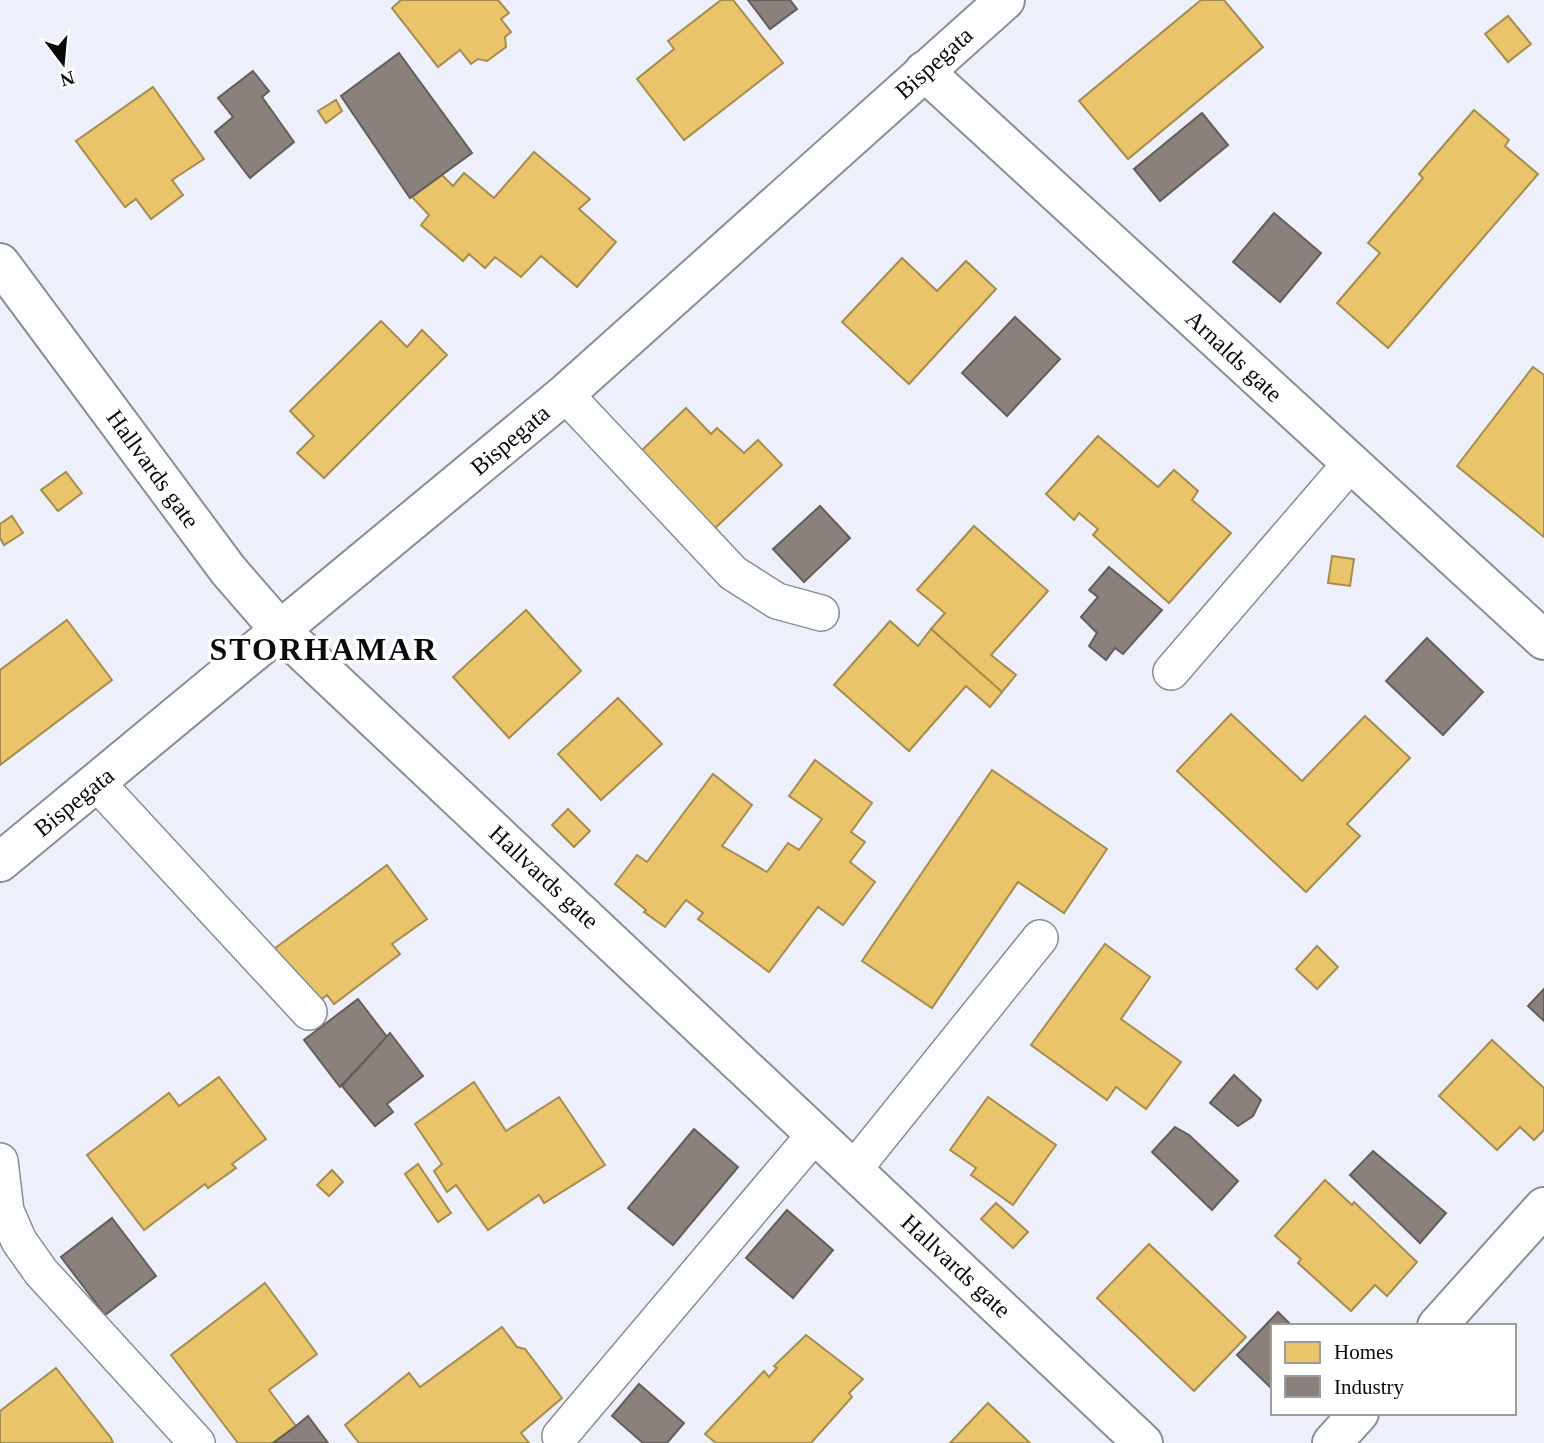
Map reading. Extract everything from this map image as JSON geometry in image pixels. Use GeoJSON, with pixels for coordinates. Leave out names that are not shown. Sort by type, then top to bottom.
{"type":"FeatureCollection","features":[{"type":"Feature","properties":{"kind":"street","name":"Bispegata"},"geometry":{"type":"LineString","coordinates":[[0,862],[565,394],[1005,0]]}},
{"type":"Feature","properties":{"kind":"street","name":"Arnalds gate"},"geometry":{"type":"LineString","coordinates":[[924,71],[1544,640]]}},
{"type":"Feature","properties":{"kind":"street","name":"Hallvards gate"},"geometry":{"type":"LineString","coordinates":[[0,262],[228,570],[281,631],[1143,1443]]}},
{"type":"Feature","properties":{"kind":"street"},"geometry":{"type":"LineString","coordinates":[[1439,1324],[1544,1208]]}},
{"type":"Feature","properties":{"kind":"street"},"geometry":{"type":"LineString","coordinates":[[1332,1443],[1357,1415]]}},
{"type":"Feature","properties":{"kind":"lane"},"geometry":{"type":"LineString","coordinates":[[565,394],[733,573],[777,601],[821,613]]}},
{"type":"Feature","properties":{"kind":"lane"},"geometry":{"type":"LineString","coordinates":[[1171,672],[1351,463]]}},
{"type":"Feature","properties":{"kind":"lane"},"geometry":{"type":"LineString","coordinates":[[97,783],[309,1012]]}},
{"type":"Feature","properties":{"kind":"lane"},"geometry":{"type":"LineString","coordinates":[[853,1169],[1040,938]]}},
{"type":"Feature","properties":{"kind":"lane"},"geometry":{"type":"LineString","coordinates":[[560,1436],[816,1133]]}},
{"type":"Feature","properties":{"kind":"lane"},"geometry":{"type":"LineString","coordinates":[[0,1161],[6,1211],[19,1241],[41,1272],[197,1443]]}},
{"type":"Feature","properties":{"kind":"building: Homes"},"geometry":{"type":"Polygon","coordinates":[[[401,0],[498,0],[509,13],[501,19],[511,32],[505,37],[506,47],[487,61],[478,59],[471,64],[460,50],[438,67],[392,8],[401,0]]]}},
{"type":"Feature","properties":{"kind":"building: Homes"},"geometry":{"type":"Polygon","coordinates":[[[721,0],[733,0],[783,63],[684,140],[637,79],[674,49],[668,41],[721,0]]]}},
{"type":"Feature","properties":{"kind":"building: Homes"},"geometry":{"type":"Polygon","coordinates":[[[1201,0],[1224,0],[1263,47],[1128,159],[1079,101],[1201,0]]]}},
{"type":"Feature","properties":{"kind":"building: Homes"},"geometry":{"type":"Polygon","coordinates":[[[1508,16],[1531,44],[1508,62],[1485,34],[1508,16]]]}},
{"type":"Feature","properties":{"kind":"building: Homes"},"geometry":{"type":"Polygon","coordinates":[[[153,87],[204,159],[172,180],[183,195],[151,219],[136,199],[125,207],[76,141],[153,87]]]}},
{"type":"Feature","properties":{"kind":"building: Homes"},"geometry":{"type":"Polygon","coordinates":[[[336,100],[342,111],[326,123],[318,111],[336,100]]]}},
{"type":"Feature","properties":{"kind":"building: Homes"},"geometry":{"type":"Polygon","coordinates":[[[1474,110],[1509,140],[1505,146],[1538,174],[1388,348],[1337,303],[1380,253],[1368,243],[1423,178],[1419,174],[1474,110]]]}},
{"type":"Feature","properties":{"kind":"building: Homes"},"geometry":{"type":"Polygon","coordinates":[[[534,152],[590,199],[579,209],[616,242],[577,287],[541,256],[521,277],[495,257],[485,268],[469,254],[463,261],[421,225],[429,215],[412,197],[442,175],[453,186],[464,173],[494,198],[534,152]]]}},
{"type":"Feature","properties":{"kind":"building: Homes"},"geometry":{"type":"Polygon","coordinates":[[[902,258],[937,291],[966,261],[996,289],[909,384],[842,322],[902,258]]]}},
{"type":"Feature","properties":{"kind":"building: Homes"},"geometry":{"type":"Polygon","coordinates":[[[381,321],[407,347],[422,330],[447,355],[324,478],[297,453],[314,436],[290,411],[381,321]]]}},
{"type":"Feature","properties":{"kind":"building: Homes"},"geometry":{"type":"Polygon","coordinates":[[[1533,367],[1544,375],[1544,537],[1457,466],[1533,367]]]}},
{"type":"Feature","properties":{"kind":"building: Homes"},"geometry":{"type":"Polygon","coordinates":[[[686,408],[711,434],[717,428],[744,453],[758,440],[782,465],[713,530],[639,453],[686,408]]]}},
{"type":"Feature","properties":{"kind":"building: Homes"},"geometry":{"type":"Polygon","coordinates":[[[1098,436],[1158,487],[1174,470],[1198,491],[1192,500],[1231,533],[1169,603],[1093,535],[1098,529],[1079,513],[1074,520],[1046,494],[1098,436]]]}},
{"type":"Feature","properties":{"kind":"building: Homes"},"geometry":{"type":"Polygon","coordinates":[[[66,472],[82,493],[58,511],[41,490],[66,472]]]}},
{"type":"Feature","properties":{"kind":"building: Homes"},"geometry":{"type":"Polygon","coordinates":[[[12,516],[23,533],[4,545],[0,538],[0,524],[12,516]]]}},
{"type":"Feature","properties":{"kind":"building: Homes"},"geometry":{"type":"Polygon","coordinates":[[[974,526],[1048,591],[991,655],[1016,675],[1002,692],[931,629],[945,613],[917,590],[974,526]]]}},
{"type":"Feature","properties":{"kind":"building: Homes"},"geometry":{"type":"Polygon","coordinates":[[[1332,556],[1354,559],[1350,586],[1328,583],[1332,556]]]}},
{"type":"Feature","properties":{"kind":"building: Homes"},"geometry":{"type":"Polygon","coordinates":[[[526,610],[581,671],[509,738],[453,677],[526,610]]]}},
{"type":"Feature","properties":{"kind":"building: Homes"},"geometry":{"type":"Polygon","coordinates":[[[67,620],[112,680],[0,765],[0,670],[67,620]]]}},
{"type":"Feature","properties":{"kind":"building: Homes"},"geometry":{"type":"Polygon","coordinates":[[[890,621],[918,646],[931,629],[1002,692],[990,707],[966,686],[909,751],[834,685],[890,621]]]}},
{"type":"Feature","properties":{"kind":"building: Homes"},"geometry":{"type":"Polygon","coordinates":[[[618,698],[662,744],[601,800],[558,754],[618,698]]]}},
{"type":"Feature","properties":{"kind":"building: Homes"},"geometry":{"type":"Polygon","coordinates":[[[1231,714],[1302,781],[1365,716],[1410,758],[1347,824],[1360,836],[1306,892],[1177,771],[1231,714]]]}},
{"type":"Feature","properties":{"kind":"building: Homes"},"geometry":{"type":"Polygon","coordinates":[[[815,760],[872,803],[851,832],[865,842],[850,862],[875,882],[843,925],[818,907],[769,972],[698,919],[703,913],[686,900],[665,927],[644,912],[646,910],[615,884],[637,855],[647,862],[713,774],[752,805],[722,846],[767,872],[788,843],[799,850],[822,819],[789,796],[815,760]]]}},
{"type":"Feature","properties":{"kind":"building: Homes"},"geometry":{"type":"Polygon","coordinates":[[[992,770],[1107,849],[1064,913],[1018,882],[932,1008],[862,961],[992,770]]]}},
{"type":"Feature","properties":{"kind":"building: Homes"},"geometry":{"type":"Polygon","coordinates":[[[568,809],[590,831],[574,847],[552,825],[568,809]]]}},
{"type":"Feature","properties":{"kind":"building: Homes"},"geometry":{"type":"Polygon","coordinates":[[[387,865],[427,919],[392,944],[400,954],[334,1004],[327,995],[315,1005],[274,949],[387,865]]]}},
{"type":"Feature","properties":{"kind":"building: Homes"},"geometry":{"type":"Polygon","coordinates":[[[1105,944],[1150,977],[1121,1019],[1181,1062],[1146,1109],[1116,1087],[1107,1100],[1031,1045],[1105,944]]]}},
{"type":"Feature","properties":{"kind":"building: Homes"},"geometry":{"type":"Polygon","coordinates":[[[1317,946],[1338,967],[1317,989],[1296,969],[1317,946]]]}},
{"type":"Feature","properties":{"kind":"building: Homes"},"geometry":{"type":"Polygon","coordinates":[[[1492,1040],[1544,1088],[1544,1130],[1534,1140],[1520,1127],[1497,1150],[1439,1096],[1492,1040]]]}},
{"type":"Feature","properties":{"kind":"building: Homes"},"geometry":{"type":"Polygon","coordinates":[[[219,1077],[266,1139],[232,1164],[236,1168],[208,1188],[205,1184],[144,1230],[87,1155],[169,1093],[179,1106],[219,1077]]]}},
{"type":"Feature","properties":{"kind":"building: Homes"},"geometry":{"type":"Polygon","coordinates":[[[474,1082],[506,1131],[559,1097],[605,1165],[544,1203],[539,1195],[488,1230],[456,1185],[447,1192],[434,1171],[442,1164],[415,1124],[474,1082]]]}},
{"type":"Feature","properties":{"kind":"building: Homes"},"geometry":{"type":"Polygon","coordinates":[[[988,1097],[1056,1145],[1013,1205],[971,1175],[976,1168],[950,1150],[988,1097]]]}},
{"type":"Feature","properties":{"kind":"building: Homes"},"geometry":{"type":"Polygon","coordinates":[[[418,1164],[451,1213],[438,1222],[405,1174],[418,1164]]]}},
{"type":"Feature","properties":{"kind":"building: Homes"},"geometry":{"type":"Polygon","coordinates":[[[332,1170],[343,1182],[329,1196],[317,1185],[332,1170]]]}},
{"type":"Feature","properties":{"kind":"building: Homes"},"geometry":{"type":"Polygon","coordinates":[[[1325,1180],[1352,1205],[1354,1202],[1417,1262],[1387,1296],[1375,1285],[1351,1311],[1298,1263],[1301,1259],[1275,1236],[1325,1180]]]}},
{"type":"Feature","properties":{"kind":"building: Homes"},"geometry":{"type":"Polygon","coordinates":[[[996,1203],[1028,1232],[1013,1248],[981,1219],[996,1203]]]}},
{"type":"Feature","properties":{"kind":"building: Homes"},"geometry":{"type":"Polygon","coordinates":[[[1149,1244],[1246,1337],[1194,1391],[1097,1298],[1149,1244]]]}},
{"type":"Feature","properties":{"kind":"building: Homes"},"geometry":{"type":"Polygon","coordinates":[[[265,1283],[317,1354],[269,1390],[296,1426],[273,1443],[238,1443],[171,1355],[265,1283]]]}},
{"type":"Feature","properties":{"kind":"building: Homes"},"geometry":{"type":"Polygon","coordinates":[[[502,1327],[517,1347],[525,1349],[562,1398],[521,1433],[529,1443],[359,1443],[345,1425],[409,1373],[420,1387],[502,1327]]]}},
{"type":"Feature","properties":{"kind":"building: Homes"},"geometry":{"type":"Polygon","coordinates":[[[806,1335],[863,1379],[849,1393],[852,1397],[811,1443],[716,1443],[705,1434],[764,1371],[769,1377],[777,1368],[774,1366],[806,1335]]]}},
{"type":"Feature","properties":{"kind":"building: Homes"},"geometry":{"type":"Polygon","coordinates":[[[56,1368],[113,1443],[0,1443],[0,1411],[56,1368]]]}},
{"type":"Feature","properties":{"kind":"building: Homes"},"geometry":{"type":"Polygon","coordinates":[[[988,1403],[1030,1443],[950,1443],[988,1403]]]}},
{"type":"Feature","properties":{"kind":"building: Industry"},"geometry":{"type":"Polygon","coordinates":[[[748,0],[790,0],[797,9],[770,29],[748,0]]]}},
{"type":"Feature","properties":{"kind":"building: Industry"},"geometry":{"type":"Polygon","coordinates":[[[399,53],[472,153],[410,198],[341,96],[399,53]]]}},
{"type":"Feature","properties":{"kind":"building: Industry"},"geometry":{"type":"Polygon","coordinates":[[[253,71],[269,91],[262,97],[294,142],[250,178],[215,132],[233,117],[218,98],[253,71]]]}},
{"type":"Feature","properties":{"kind":"building: Industry"},"geometry":{"type":"Polygon","coordinates":[[[1202,113],[1228,145],[1160,201],[1134,169],[1202,113]]]}},
{"type":"Feature","properties":{"kind":"building: Industry"},"geometry":{"type":"Polygon","coordinates":[[[1274,213],[1321,253],[1280,302],[1233,262],[1274,213]]]}},
{"type":"Feature","properties":{"kind":"building: Industry"},"geometry":{"type":"Polygon","coordinates":[[[1015,317],[1060,359],[1007,416],[962,373],[1015,317]]]}},
{"type":"Feature","properties":{"kind":"building: Industry"},"geometry":{"type":"Polygon","coordinates":[[[820,506],[850,538],[804,582],[773,549],[820,506]]]}},
{"type":"Feature","properties":{"kind":"building: Industry"},"geometry":{"type":"Polygon","coordinates":[[[1109,567],[1162,610],[1123,654],[1115,648],[1106,660],[1089,646],[1097,633],[1081,617],[1098,597],[1089,590],[1109,567]]]}},
{"type":"Feature","properties":{"kind":"building: Industry"},"geometry":{"type":"Polygon","coordinates":[[[1427,638],[1483,692],[1443,735],[1386,681],[1427,638]]]}},
{"type":"Feature","properties":{"kind":"building: Industry"},"geometry":{"type":"Polygon","coordinates":[[[1544,989],[1544,1021],[1528,1006],[1544,989]]]}},
{"type":"Feature","properties":{"kind":"building: Industry"},"geometry":{"type":"Polygon","coordinates":[[[358,999],[387,1037],[340,1087],[304,1040],[358,999]]]}},
{"type":"Feature","properties":{"kind":"building: Industry"},"geometry":{"type":"Polygon","coordinates":[[[390,1033],[423,1076],[387,1104],[393,1112],[375,1126],[342,1086],[390,1033]]]}},
{"type":"Feature","properties":{"kind":"building: Industry"},"geometry":{"type":"Polygon","coordinates":[[[1234,1075],[1261,1100],[1253,1116],[1238,1126],[1210,1103],[1234,1075]]]}},
{"type":"Feature","properties":{"kind":"building: Industry"},"geometry":{"type":"Polygon","coordinates":[[[1175,1127],[1189,1135],[1238,1181],[1212,1210],[1152,1152],[1175,1127]]]}},
{"type":"Feature","properties":{"kind":"building: Industry"},"geometry":{"type":"Polygon","coordinates":[[[694,1129],[738,1167],[673,1245],[628,1208],[694,1129]]]}},
{"type":"Feature","properties":{"kind":"building: Industry"},"geometry":{"type":"Polygon","coordinates":[[[1373,1151],[1446,1213],[1420,1243],[1350,1175],[1373,1151]]]}},
{"type":"Feature","properties":{"kind":"building: Industry"},"geometry":{"type":"Polygon","coordinates":[[[787,1210],[833,1250],[793,1298],[746,1258],[787,1210]]]}},
{"type":"Feature","properties":{"kind":"building: Industry"},"geometry":{"type":"Polygon","coordinates":[[[112,1218],[156,1276],[105,1315],[61,1257],[112,1218]]]}},
{"type":"Feature","properties":{"kind":"building: Industry"},"geometry":{"type":"Polygon","coordinates":[[[1278,1312],[1290,1324],[1271,1324],[1271,1388],[1237,1355],[1278,1312]]]}},
{"type":"Feature","properties":{"kind":"building: Industry"},"geometry":{"type":"Polygon","coordinates":[[[639,1384],[684,1423],[667,1443],[643,1443],[612,1416],[639,1384]]]}},
{"type":"Feature","properties":{"kind":"building: Industry"},"geometry":{"type":"Polygon","coordinates":[[[308,1416],[328,1443],[273,1443],[296,1426],[308,1416]]]}},
{"type":"Feature","properties":{"kind":"district","name":"STORHAMAR"},"geometry":{"type":"Point","coordinates":[324,649]}}]}
